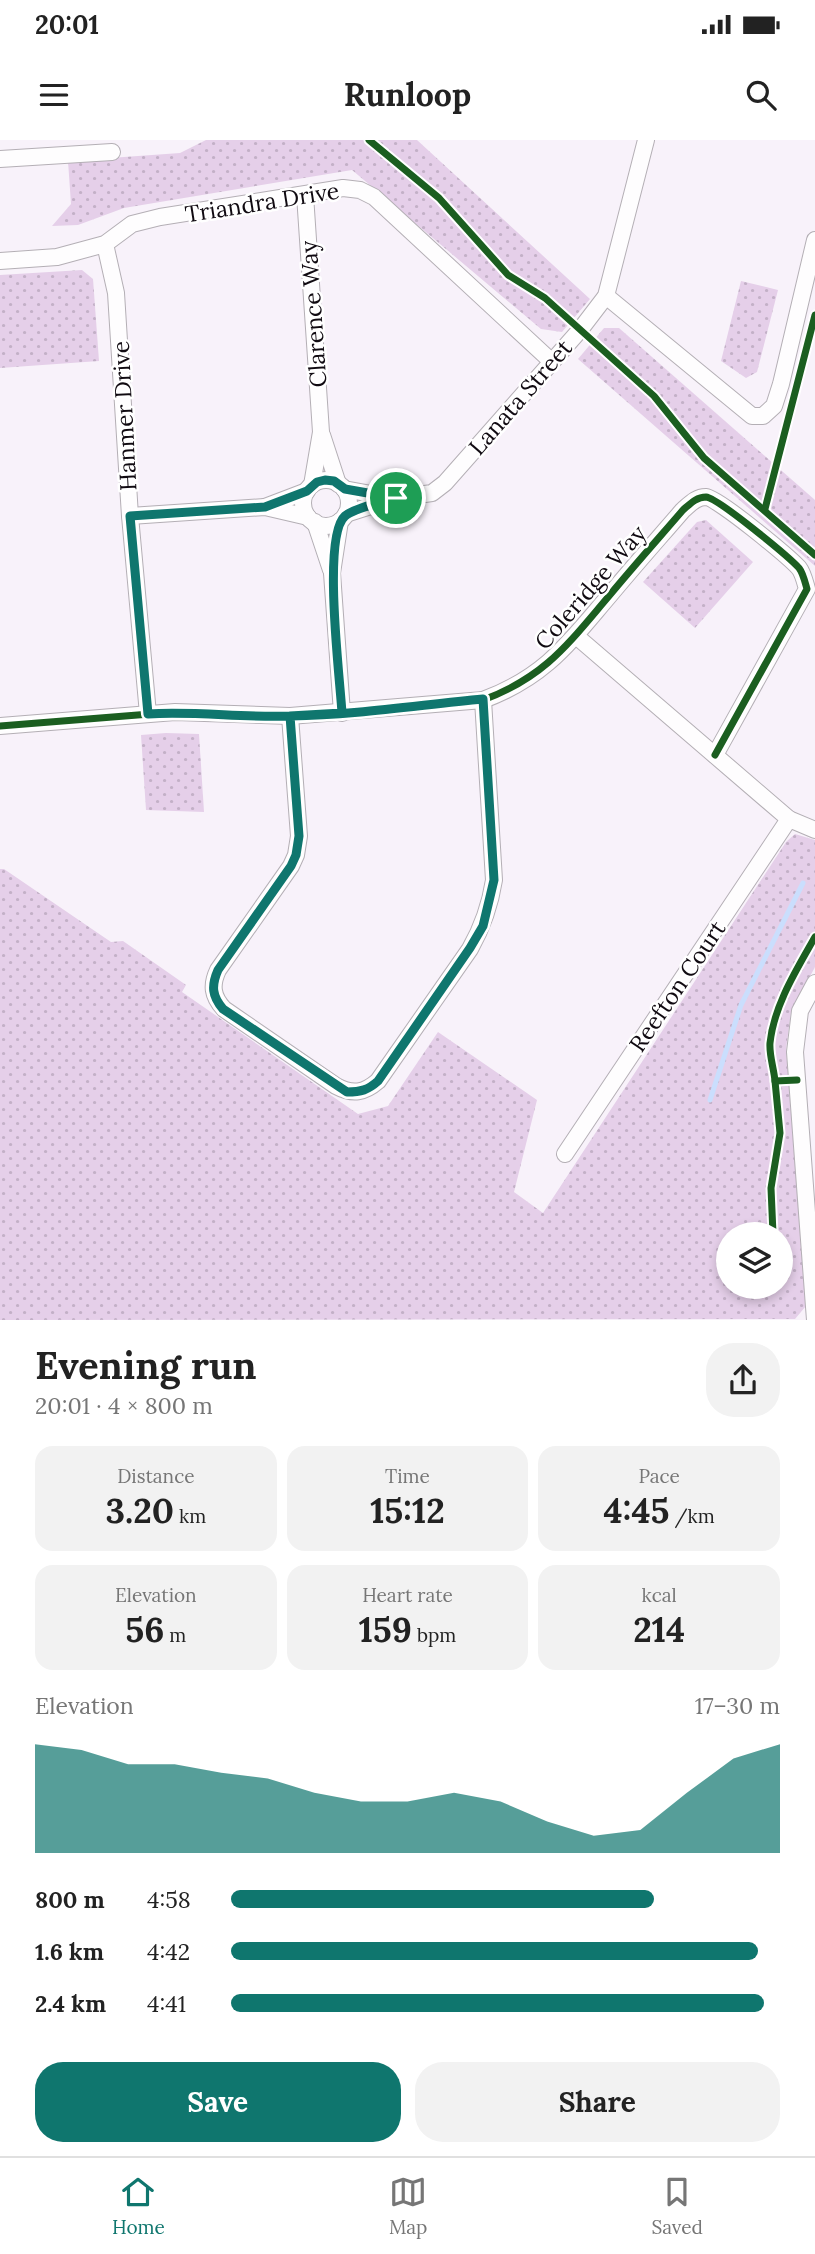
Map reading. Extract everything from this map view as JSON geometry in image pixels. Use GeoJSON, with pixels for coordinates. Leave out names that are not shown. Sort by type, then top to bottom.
{"type":"FeatureCollection","features":[{"type":"Feature","properties":{"kind":"street","name":"Lanata Street"},"geometry":{"type":"LineString","coordinates":[[343,518],[396,498],[432,493],[445,483],[606,296],[646,140]]}},
{"type":"Feature","properties":{"kind":"street"},"geometry":{"type":"LineString","coordinates":[[0,159],[112,152]]}},
{"type":"Feature","properties":{"kind":"street","name":"Triandra Drive"},"geometry":{"type":"LineString","coordinates":[[0,261],[57,257],[105,244],[132,224],[160,217],[343,188],[359,190],[374,197],[551,361]]}},
{"type":"Feature","properties":{"kind":"street","name":"Clarence Way"},"geometry":{"type":"LineString","coordinates":[[304,195],[321,432],[310,488]]}},
{"type":"Feature","properties":{"kind":"street"},"geometry":{"type":"LineString","coordinates":[[606,296],[752,416],[763,416],[774,406],[815,240]]}},
{"type":"Feature","properties":{"kind":"street","name":"Hanmer Drive"},"geometry":{"type":"LineString","coordinates":[[105,244],[116,293],[130,516],[148,714]]}},
{"type":"Feature","properties":{"kind":"street","name":"Clarence Way"},"geometry":{"type":"LineString","coordinates":[[321,432],[341,487]]}},
{"type":"Feature","properties":{"kind":"street"},"geometry":{"type":"LineString","coordinates":[[265,507],[325,480],[341,487],[349,502],[343,518],[332,573],[342,713]]}},
{"type":"Feature","properties":{"kind":"street","name":"Lanata Street"},"geometry":{"type":"LineString","coordinates":[[341,487],[396,498]]}},
{"type":"Feature","properties":{"kind":"street"},"geometry":{"type":"LineString","coordinates":[[310,488],[303,504],[332,573]]}},
{"type":"Feature","properties":{"kind":"street","name":"Coleridge Way"},"geometry":{"type":"LineString","coordinates":[[0,726],[175,712],[290,716],[483,699],[503,692],[547,666],[694,500],[706,497],[717,500],[799,568],[807,589],[715,755]]}},
{"type":"Feature","properties":{"kind":"street"},"geometry":{"type":"LineString","coordinates":[[130,516],[265,507],[327,526],[343,518]]}},
{"type":"Feature","properties":{"kind":"street"},"geometry":{"type":"LineString","coordinates":[[576,636],[789,819],[815,830]]}},
{"type":"Feature","properties":{"kind":"street"},"geometry":{"type":"LineString","coordinates":[[290,716],[299,836],[296,855],[218,970],[212,991],[223,1009],[336,1086],[347,1092],[359,1092],[369,1090],[378,1081],[470,948],[483,926],[489,908],[494,880],[483,699]]}},
{"type":"Feature","properties":{"kind":"street","name":"Reefton Court"},"geometry":{"type":"LineString","coordinates":[[565,1154],[789,819]]}},
{"type":"Feature","properties":{"kind":"street"},"geometry":{"type":"LineString","coordinates":[[815,983],[800,1011],[795,1052],[807,1100],[815,1320]]}},
{"type":"Feature","properties":{"kind":"shaded area"},"geometry":{"type":"Polygon","coordinates":[[[206,140],[417,140],[590,299],[562,332],[541,329],[352,170],[124,208],[78,225],[52,226],[71,204],[68,161],[180,153],[206,140]]]}},
{"type":"Feature","properties":{"kind":"shaded area"},"geometry":{"type":"Polygon","coordinates":[[[82,270],[93,279],[99,361],[0,368],[0,275],[82,270]]]}},
{"type":"Feature","properties":{"kind":"shaded area"},"geometry":{"type":"Polygon","coordinates":[[[741,281],[778,290],[757,372],[746,378],[721,361],[741,281]]]}},
{"type":"Feature","properties":{"kind":"shaded area"},"geometry":{"type":"Polygon","coordinates":[[[604,328],[619,328],[815,500],[815,566],[578,359],[604,328]]]}},
{"type":"Feature","properties":{"kind":"shaded area"},"geometry":{"type":"Polygon","coordinates":[[[706,520],[753,562],[695,628],[643,582],[697,522],[706,520]]]}},
{"type":"Feature","properties":{"kind":"shaded area"},"geometry":{"type":"Polygon","coordinates":[[[199,734],[204,812],[146,810],[141,735],[199,734]]]}},
{"type":"Feature","properties":{"kind":"shaded area"},"geometry":{"type":"Polygon","coordinates":[[[795,834],[815,840],[815,967],[791,1012],[786,1049],[806,1306],[795,1319],[0,1320],[0,869],[4,869],[111,942],[123,941],[186,985],[182,992],[358,1114],[388,1106],[438,1032],[537,1100],[514,1192],[543,1213],[786,842],[795,834]]]}},
{"type":"Feature","properties":{"kind":"waterway"},"geometry":{"type":"LineString","coordinates":[[710,1100],[741,1005],[803,883]]}},
{"type":"Feature","properties":{"kind":"cycle path"},"geometry":{"type":"LineString","coordinates":[[369,140],[439,198],[508,275],[545,298],[654,396],[704,458],[815,555]]}},
{"type":"Feature","properties":{"kind":"cycle path"},"geometry":{"type":"LineString","coordinates":[[765,509],[815,315]]}},
{"type":"Feature","properties":{"kind":"cycle path"},"geometry":{"type":"LineString","coordinates":[[0,726],[175,712],[290,716],[483,700],[523,681],[554,657],[683,510],[696,500],[706,497],[738,517],[793,562],[800,570],[807,589],[715,755]]}},
{"type":"Feature","properties":{"kind":"cycle path"},"geometry":{"type":"LineString","coordinates":[[797,1080],[775,1081],[770,1043],[781,1001],[815,937]]}},
{"type":"Feature","properties":{"kind":"cycle path"},"geometry":{"type":"LineString","coordinates":[[772,1222],[771,1188],[780,1133],[775,1081]]}},
{"type":"Feature","properties":{"kind":"route"},"geometry":{"type":"LineString","coordinates":[[396,498],[345,489],[334,481],[325,480],[317,482],[307,491],[265,507],[130,516],[148,714],[175,712],[290,716],[342,713],[483,699],[494,880],[483,926],[378,1081],[369,1090],[347,1092],[223,1009],[212,991],[218,970],[296,855],[299,836],[290,716],[342,713],[332,573],[340,521],[346,514],[396,498]]}}]}
